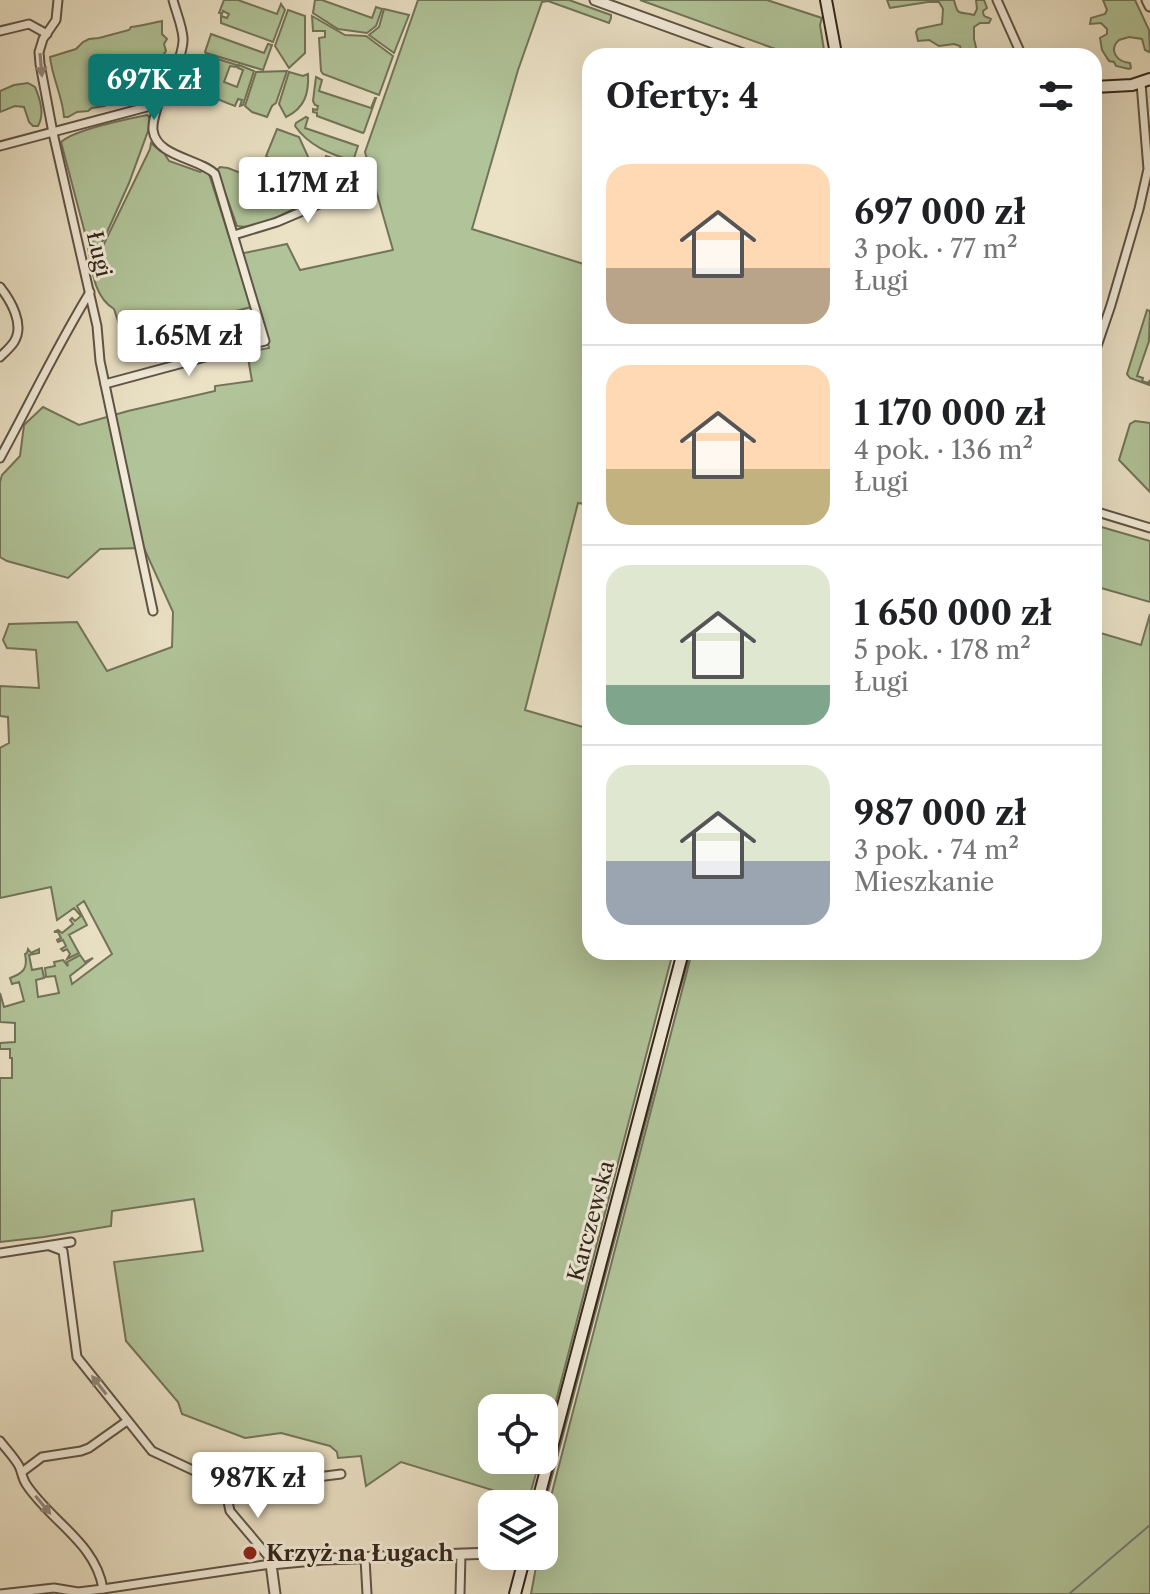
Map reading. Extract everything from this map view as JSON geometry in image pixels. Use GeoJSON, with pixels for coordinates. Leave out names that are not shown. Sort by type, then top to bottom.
{"type":"FeatureCollection","features":[{"type":"Feature","properties":{"kind":"main road"},"geometry":{"type":"LineString","coordinates":[[826,0],[836,48]]}},
{"type":"Feature","properties":{"kind":"main road"},"geometry":{"type":"LineString","coordinates":[[1121,84],[1150,71]]}},
{"type":"Feature","properties":{"kind":"main road"},"geometry":{"type":"LineString","coordinates":[[1102,86],[1145,81]]}},
{"type":"Feature","properties":{"kind":"main road","name":"Karczewska"},"geometry":{"type":"LineString","coordinates":[[541,1490],[681,960]]}},
{"type":"Feature","properties":{"kind":"main road"},"geometry":{"type":"LineString","coordinates":[[515,1594],[521,1570]]}},
{"type":"Feature","properties":{"kind":"street","name":"Ługi"},"geometry":{"type":"LineString","coordinates":[[58,0],[58,15],[42,42],[39,58],[90,292],[100,361],[153,611]]}},
{"type":"Feature","properties":{"kind":"street"},"geometry":{"type":"LineString","coordinates":[[105,384],[265,341],[215,174],[164,148],[156,139],[153,125],[158,104],[168,88],[182,49],[183,38],[173,0]]}},
{"type":"Feature","properties":{"kind":"street"},"geometry":{"type":"LineString","coordinates":[[595,0],[611,3],[728,48]]}},
{"type":"Feature","properties":{"kind":"street"},"geometry":{"type":"LineString","coordinates":[[997,0],[1018,48]]}},
{"type":"Feature","properties":{"kind":"street"},"geometry":{"type":"LineString","coordinates":[[1147,0],[1150,6]]}},
{"type":"Feature","properties":{"kind":"street"},"geometry":{"type":"LineString","coordinates":[[0,31],[29,24],[47,34]]}},
{"type":"Feature","properties":{"kind":"street"},"geometry":{"type":"LineString","coordinates":[[1102,331],[1149,168],[1145,81]]}},
{"type":"Feature","properties":{"kind":"street"},"geometry":{"type":"LineString","coordinates":[[0,146],[158,104]]}},
{"type":"Feature","properties":{"kind":"street"},"geometry":{"type":"LineString","coordinates":[[234,235],[277,222],[324,202],[370,193]]}},
{"type":"Feature","properties":{"kind":"street"},"geometry":{"type":"LineString","coordinates":[[0,287],[15,314],[18,328],[14,342],[0,357]]}},
{"type":"Feature","properties":{"kind":"street"},"geometry":{"type":"LineString","coordinates":[[0,458],[90,292]]}},
{"type":"Feature","properties":{"kind":"street"},"geometry":{"type":"LineString","coordinates":[[1102,513],[1150,528]]}},
{"type":"Feature","properties":{"kind":"street"},"geometry":{"type":"LineString","coordinates":[[0,1253],[71,1242]]}},
{"type":"Feature","properties":{"kind":"street"},"geometry":{"type":"LineString","coordinates":[[50,1246],[63,1251],[77,1357],[152,1451],[231,1488],[341,1474]]}},
{"type":"Feature","properties":{"kind":"street"},"geometry":{"type":"LineString","coordinates":[[22,1472],[42,1457],[89,1448],[127,1421]]}},
{"type":"Feature","properties":{"kind":"street"},"geometry":{"type":"LineString","coordinates":[[0,1441],[22,1472],[26,1484],[95,1562],[103,1589]]}},
{"type":"Feature","properties":{"kind":"street"},"geometry":{"type":"LineString","coordinates":[[223,1483],[230,1511],[268,1556],[275,1594]]}},
{"type":"Feature","properties":{"kind":"street"},"geometry":{"type":"LineString","coordinates":[[0,1594],[54,1588],[78,1592],[324,1559],[478,1553]]}},
{"type":"Feature","properties":{"kind":"street"},"geometry":{"type":"LineString","coordinates":[[460,1594],[461,1554]]}},
{"type":"Feature","properties":{"kind":"street"},"geometry":{"type":"LineString","coordinates":[[365,1558],[367,1594]]}},
{"type":"Feature","properties":{"kind":"green space"},"geometry":{"type":"Polygon","coordinates":[[[224,0],[238,0],[277,14],[281,4],[285,10],[273,42],[221,23],[221,16],[227,18],[229,14],[219,13],[224,0]]]}},
{"type":"Feature","properties":{"kind":"green space"},"geometry":{"type":"Polygon","coordinates":[[[315,0],[372,18],[376,7],[382,9],[376,26],[367,33],[338,29],[313,13],[315,0]]]}},
{"type":"Feature","properties":{"kind":"green space"},"geometry":{"type":"Polygon","coordinates":[[[418,0],[569,0],[611,15],[609,23],[548,1],[542,2],[518,70],[472,229],[582,263],[582,504],[578,503],[525,710],[582,727],[582,960],[671,960],[558,1394],[478,1394],[478,1474],[536,1474],[531,1490],[492,1490],[401,1462],[366,1486],[361,1456],[338,1458],[337,1452],[330,1446],[281,1433],[245,1438],[182,1414],[178,1402],[126,1341],[114,1262],[203,1251],[194,1199],[112,1211],[111,1226],[0,1242],[0,1078],[12,1078],[12,1058],[10,1049],[0,1049],[0,1043],[15,1042],[15,1023],[0,1022],[0,993],[4,1007],[24,1001],[19,982],[12,984],[10,978],[24,969],[28,949],[31,953],[39,949],[39,953],[29,955],[32,970],[42,968],[44,978],[36,980],[38,997],[59,993],[55,976],[46,977],[45,968],[55,966],[54,962],[63,960],[68,966],[67,962],[80,955],[85,962],[93,958],[70,976],[72,984],[112,954],[84,901],[77,906],[87,925],[69,935],[79,953],[67,959],[70,954],[67,949],[61,949],[66,946],[63,940],[58,942],[61,938],[58,932],[54,932],[58,930],[62,933],[73,924],[72,918],[75,921],[81,916],[74,908],[57,920],[51,887],[0,898],[0,748],[9,743],[8,717],[0,716],[0,686],[39,688],[36,650],[7,648],[3,640],[9,624],[77,622],[107,671],[172,647],[173,612],[144,548],[100,549],[68,578],[0,557],[2,475],[20,456],[24,425],[43,407],[79,425],[215,391],[215,386],[252,381],[247,352],[269,348],[259,305],[124,340],[114,309],[97,288],[87,243],[102,248],[151,143],[169,161],[200,172],[205,170],[209,174],[235,255],[287,244],[300,270],[393,250],[365,152],[418,0]]]}},
{"type":"Feature","properties":{"kind":"green space"},"geometry":{"type":"Polygon","coordinates":[[[640,0],[767,0],[822,18],[824,48],[773,48],[640,0]]]}},
{"type":"Feature","properties":{"kind":"green space"},"geometry":{"type":"Polygon","coordinates":[[[887,0],[954,0],[958,11],[974,15],[976,0],[984,0],[987,8],[983,11],[984,15],[991,19],[989,23],[974,27],[976,48],[960,48],[954,44],[939,46],[929,40],[918,41],[916,32],[942,24],[943,9],[939,2],[890,8],[887,0]]]}},
{"type":"Feature","properties":{"kind":"green space"},"geometry":{"type":"Polygon","coordinates":[[[1103,0],[1135,0],[1149,30],[1149,52],[1145,50],[1142,39],[1129,37],[1116,44],[1116,55],[1130,63],[1129,69],[1109,61],[1102,50],[1100,38],[1107,34],[1107,29],[1101,23],[1090,24],[1091,18],[1105,14],[1107,10],[1103,0]]]}},
{"type":"Feature","properties":{"kind":"green space"},"geometry":{"type":"Polygon","coordinates":[[[384,9],[409,15],[394,53],[369,35],[379,27],[384,9]]]}},
{"type":"Feature","properties":{"kind":"green space"},"geometry":{"type":"Polygon","coordinates":[[[288,10],[305,16],[305,53],[289,68],[275,46],[288,10]]]}},
{"type":"Feature","properties":{"kind":"green space"},"geometry":{"type":"Polygon","coordinates":[[[312,16],[345,35],[366,36],[393,56],[379,95],[323,74],[319,38],[325,37],[325,31],[313,31],[312,16]]]}},
{"type":"Feature","properties":{"kind":"green space"},"geometry":{"type":"Polygon","coordinates":[[[162,21],[162,34],[167,39],[164,44],[166,51],[156,66],[151,89],[132,99],[64,117],[50,57],[76,49],[89,39],[162,21]]]}},
{"type":"Feature","properties":{"kind":"green space"},"geometry":{"type":"Polygon","coordinates":[[[211,34],[264,53],[268,44],[272,45],[263,70],[206,53],[211,34]]]}},
{"type":"Feature","properties":{"kind":"green space"},"geometry":{"type":"Polygon","coordinates":[[[205,55],[237,65],[230,66],[224,82],[237,87],[243,70],[238,68],[239,65],[254,71],[243,105],[240,106],[242,100],[238,99],[235,106],[203,89],[199,76],[205,55]]]}},
{"type":"Feature","properties":{"kind":"green space"},"geometry":{"type":"Polygon","coordinates":[[[287,71],[276,103],[267,117],[245,106],[256,72],[287,71]]]}},
{"type":"Feature","properties":{"kind":"green space"},"geometry":{"type":"Polygon","coordinates":[[[289,72],[303,76],[308,74],[308,81],[302,104],[286,117],[279,104],[289,72]]]}},
{"type":"Feature","properties":{"kind":"green space"},"geometry":{"type":"Polygon","coordinates":[[[316,77],[322,80],[319,91],[371,108],[376,98],[363,133],[313,112],[318,106],[313,101],[316,77]]]}},
{"type":"Feature","properties":{"kind":"green space"},"geometry":{"type":"Polygon","coordinates":[[[28,83],[35,87],[40,101],[38,126],[29,122],[24,107],[15,106],[0,112],[0,91],[28,83]]]}},
{"type":"Feature","properties":{"kind":"green space"},"geometry":{"type":"Polygon","coordinates":[[[147,115],[152,120],[129,183],[104,239],[100,245],[96,244],[86,237],[61,142],[89,129],[147,115]]]}},
{"type":"Feature","properties":{"kind":"green space"},"geometry":{"type":"Polygon","coordinates":[[[306,117],[305,128],[358,146],[353,161],[328,152],[307,139],[295,126],[306,117]]]}},
{"type":"Feature","properties":{"kind":"green space"},"geometry":{"type":"Polygon","coordinates":[[[277,129],[299,137],[310,161],[319,170],[317,177],[309,174],[312,164],[298,158],[290,174],[307,180],[318,179],[326,156],[354,165],[348,186],[359,162],[362,162],[362,176],[367,179],[364,193],[314,201],[254,226],[237,226],[217,170],[220,167],[228,168],[256,179],[261,169],[267,170],[271,159],[266,156],[277,129]]]}},
{"type":"Feature","properties":{"kind":"green space"},"geometry":{"type":"Polygon","coordinates":[[[1147,310],[1150,311],[1149,341],[1137,376],[1148,383],[1150,380],[1149,385],[1127,374],[1147,310]]]}},
{"type":"Feature","properties":{"kind":"green space"},"geometry":{"type":"Polygon","coordinates":[[[1135,421],[1150,423],[1150,492],[1119,460],[1130,424],[1135,421]]]}},
{"type":"Feature","properties":{"kind":"green space"},"geometry":{"type":"Polygon","coordinates":[[[1102,527],[1150,541],[1150,602],[1102,588],[1102,527]]]}},
{"type":"Feature","properties":{"kind":"green space"},"geometry":{"type":"Polygon","coordinates":[[[1150,614],[1150,1594],[531,1594],[535,1570],[558,1570],[558,1490],[553,1490],[690,960],[1102,960],[1102,633],[1141,645],[1150,614]]]}},
{"type":"Feature","properties":{"kind":"green space"},"geometry":{"type":"Polygon","coordinates":[[[685,960],[689,960],[558,1454],[558,1442],[685,960]]]}},
{"type":"Feature","properties":{"kind":"waterway"},"geometry":{"type":"LineString","coordinates":[[1069,1594],[1150,1525]]}},
{"type":"Feature","properties":{"kind":"place","name":"Krzyż na Ługach"},"geometry":{"type":"Point","coordinates":[250,1553]}}]}
